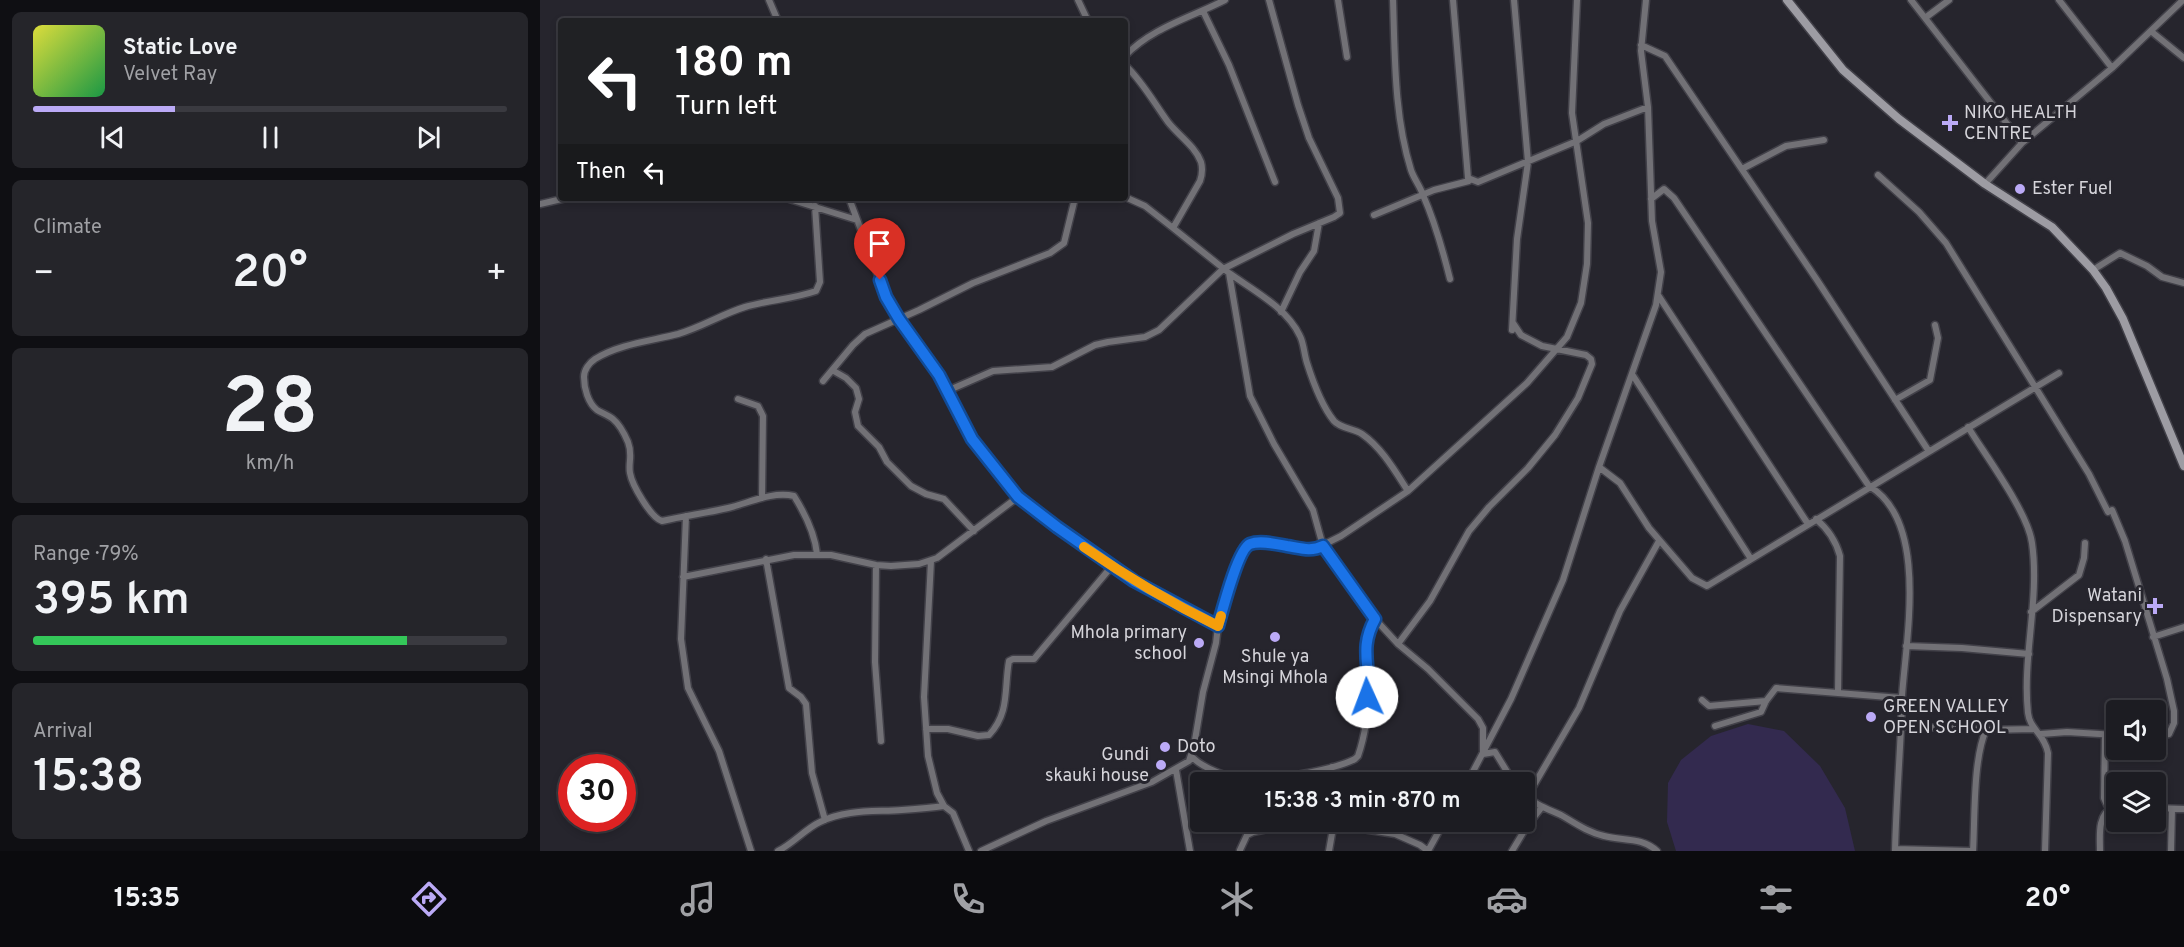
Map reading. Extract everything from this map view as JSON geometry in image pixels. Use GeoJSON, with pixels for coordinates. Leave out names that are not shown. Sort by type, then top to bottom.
{"type":"FeatureCollection","features":[{"type":"Feature","properties":{"kind":"main road"},"geometry":{"type":"LineString","coordinates":[[1786,0],[1843,70],[1899,118],[1985,184],[2052,227],[2093,270],[2123,319],[2184,466]]}},
{"type":"Feature","properties":{"kind":"street"},"geometry":{"type":"LineString","coordinates":[[769,0],[777,18]]}},
{"type":"Feature","properties":{"kind":"street"},"geometry":{"type":"LineString","coordinates":[[1078,0],[1087,18]]}},
{"type":"Feature","properties":{"kind":"street"},"geometry":{"type":"LineString","coordinates":[[1128,53],[1142,41],[1166,27],[1226,0]]}},
{"type":"Feature","properties":{"kind":"street"},"geometry":{"type":"LineString","coordinates":[[947,391],[993,371],[1047,368],[1103,343],[1149,336],[1159,330],[1226,271],[1293,234],[1338,215],[1340,205],[1298,105],[1269,0]]}},
{"type":"Feature","properties":{"kind":"street"},"geometry":{"type":"LineString","coordinates":[[1338,0],[1347,57]]}},
{"type":"Feature","properties":{"kind":"street"},"geometry":{"type":"LineString","coordinates":[[1393,0],[1399,107],[1403,134],[1411,171],[1423,194],[1450,279]]}},
{"type":"Feature","properties":{"kind":"street"},"geometry":{"type":"LineString","coordinates":[[1374,215],[1423,194],[1469,181],[1453,0]]}},
{"type":"Feature","properties":{"kind":"street"},"geometry":{"type":"LineString","coordinates":[[1512,330],[1517,238],[1528,162],[1514,0]]}},
{"type":"Feature","properties":{"kind":"street"},"geometry":{"type":"LineString","coordinates":[[981,851],[1046,821],[1152,782],[1185,765],[1192,757],[1203,692],[1216,643],[1218,626],[1239,560],[1246,546],[1266,543],[1309,550],[1323,546],[1408,490],[1527,383],[1567,337],[1581,303],[1587,264],[1588,223],[1572,113],[1577,41],[1577,0]]}},
{"type":"Feature","properties":{"kind":"street"},"geometry":{"type":"LineString","coordinates":[[1473,772],[1511,699],[1563,580],[1599,467],[1656,305],[1661,272],[1652,221],[1648,107],[1641,45],[1646,0]]}},
{"type":"Feature","properties":{"kind":"street"},"geometry":{"type":"LineString","coordinates":[[1911,0],[2022,142]]}},
{"type":"Feature","properties":{"kind":"street"},"geometry":{"type":"LineString","coordinates":[[1925,18],[1949,0]]}},
{"type":"Feature","properties":{"kind":"street"},"geometry":{"type":"LineString","coordinates":[[2060,0],[2112,68]]}},
{"type":"Feature","properties":{"kind":"street"},"geometry":{"type":"LineString","coordinates":[[1985,184],[2022,142],[2112,68],[2183,0]]}},
{"type":"Feature","properties":{"kind":"street"},"geometry":{"type":"LineString","coordinates":[[1203,11],[1229,65],[1275,182]]}},
{"type":"Feature","properties":{"kind":"street"},"geometry":{"type":"LineString","coordinates":[[2152,32],[2184,58]]}},
{"type":"Feature","properties":{"kind":"street"},"geometry":{"type":"LineString","coordinates":[[1641,45],[1665,56],[1811,271],[1928,450]]}},
{"type":"Feature","properties":{"kind":"street"},"geometry":{"type":"LineString","coordinates":[[1128,68],[1201,162],[1200,181],[1173,228]]}},
{"type":"Feature","properties":{"kind":"street"},"geometry":{"type":"LineString","coordinates":[[1467,178],[1478,182],[1576,141],[1604,124],[1648,107]]}},
{"type":"Feature","properties":{"kind":"street"},"geometry":{"type":"LineString","coordinates":[[1742,169],[1786,146],[1824,140]]}},
{"type":"Feature","properties":{"kind":"street"},"geometry":{"type":"LineString","coordinates":[[1878,175],[1918,212],[1946,243],[2110,511],[2124,542],[2167,679],[2174,711],[2172,729],[2166,734]]}},
{"type":"Feature","properties":{"kind":"street"},"geometry":{"type":"LineString","coordinates":[[1651,199],[1664,189],[1674,198],[1869,486],[1883,494],[1901,528],[1907,553],[1910,584],[1895,850],[1972,851],[1977,769],[1986,730]]}},
{"type":"Feature","properties":{"kind":"street"},"geometry":{"type":"LineString","coordinates":[[1128,199],[1145,206],[1281,312],[1301,337],[1307,363],[1319,394],[1334,421],[1360,432],[1367,438],[1387,459],[1408,490]]}},
{"type":"Feature","properties":{"kind":"street"},"geometry":{"type":"LineString","coordinates":[[540,204],[558,200]]}},
{"type":"Feature","properties":{"kind":"street"},"geometry":{"type":"LineString","coordinates":[[797,201],[857,220]]}},
{"type":"Feature","properties":{"kind":"street"},"geometry":{"type":"LineString","coordinates":[[850,201],[886,297],[931,363],[972,439],[1018,497],[1043,518],[1112,566],[1163,598],[1218,626]]}},
{"type":"Feature","properties":{"kind":"street"},"geometry":{"type":"LineString","coordinates":[[823,381],[862,336],[973,283],[1050,253],[1062,246],[1074,201]]}},
{"type":"Feature","properties":{"kind":"street"},"geometry":{"type":"LineString","coordinates":[[815,206],[820,282],[816,291],[788,299],[752,305],[700,328],[623,347],[597,358],[584,372],[587,396],[595,408],[614,419],[628,442],[631,458],[630,473],[636,488],[657,519],[662,521],[777,495],[794,496],[816,546],[817,554]]}},
{"type":"Feature","properties":{"kind":"street"},"geometry":{"type":"LineString","coordinates":[[1281,312],[1300,272],[1314,251],[1319,223]]}},
{"type":"Feature","properties":{"kind":"street"},"geometry":{"type":"LineString","coordinates":[[2093,270],[2120,253],[2147,266],[2162,278],[2184,283]]}},
{"type":"Feature","properties":{"kind":"street"},"geometry":{"type":"LineString","coordinates":[[1226,271],[1250,396],[1274,444],[1313,510],[1323,546],[1375,619],[1398,644],[1428,669],[1478,719],[1483,728],[1483,754]]}},
{"type":"Feature","properties":{"kind":"street"},"geometry":{"type":"LineString","coordinates":[[1658,295],[1808,524]]}},
{"type":"Feature","properties":{"kind":"street"},"geometry":{"type":"LineString","coordinates":[[1398,644],[1430,601],[1469,531],[1555,435],[1578,398],[1592,364],[1591,359],[1586,355],[1556,351],[1542,346],[1521,335],[1513,323]]}},
{"type":"Feature","properties":{"kind":"street"},"geometry":{"type":"LineString","coordinates":[[1894,400],[1930,380],[1938,338],[1935,325]]}},
{"type":"Feature","properties":{"kind":"street"},"geometry":{"type":"LineString","coordinates":[[832,370],[846,378],[856,388],[859,399],[855,412],[858,426],[879,447],[887,462],[911,486],[926,494],[944,499],[974,531]]}},
{"type":"Feature","properties":{"kind":"street"},"geometry":{"type":"LineString","coordinates":[[1599,467],[1620,483],[1659,541],[1692,578],[1707,586],[1928,450],[2059,373]]}},
{"type":"Feature","properties":{"kind":"street"},"geometry":{"type":"LineString","coordinates":[[1632,374],[1751,559]]}},
{"type":"Feature","properties":{"kind":"street"},"geometry":{"type":"LineString","coordinates":[[738,399],[758,406],[763,416],[762,498]]}},
{"type":"Feature","properties":{"kind":"street"},"geometry":{"type":"LineString","coordinates":[[1968,427],[2022,514],[2032,541],[2034,581],[2028,706],[2034,729],[2041,734],[2048,753],[2045,851]]}},
{"type":"Feature","properties":{"kind":"street"},"geometry":{"type":"LineString","coordinates":[[682,576],[766,559],[817,554],[876,565],[905,565],[931,561],[1018,497]]}},
{"type":"Feature","properties":{"kind":"street"},"geometry":{"type":"LineString","coordinates":[[686,516],[681,639],[688,688],[719,751],[751,851]]}},
{"type":"Feature","properties":{"kind":"street"},"geometry":{"type":"LineString","coordinates":[[1816,519],[1824,525],[1837,546],[1840,556],[1838,692]]}},
{"type":"Feature","properties":{"kind":"street"},"geometry":{"type":"LineString","coordinates":[[1535,781],[1579,708],[1620,611],[1659,541]]}},
{"type":"Feature","properties":{"kind":"street"},"geometry":{"type":"LineString","coordinates":[[2031,612],[2079,576],[2085,543]]}},
{"type":"Feature","properties":{"kind":"street"},"geometry":{"type":"LineString","coordinates":[[766,559],[789,688],[806,704],[812,773],[825,819]]}},
{"type":"Feature","properties":{"kind":"street"},"geometry":{"type":"LineString","coordinates":[[931,561],[924,697],[929,766],[937,794],[944,806],[953,813],[969,851]]}},
{"type":"Feature","properties":{"kind":"street"},"geometry":{"type":"LineString","coordinates":[[876,565],[875,662],[881,741]]}},
{"type":"Feature","properties":{"kind":"street"},"geometry":{"type":"LineString","coordinates":[[926,729],[948,729],[982,736],[989,735],[1004,710],[1010,661],[1034,659],[1112,566]]}},
{"type":"Feature","properties":{"kind":"street"},"geometry":{"type":"LineString","coordinates":[[1192,757],[1200,763],[1238,779],[1284,777],[1332,767],[1355,759],[1362,745],[1369,687],[1365,660],[1366,642],[1375,619]]}},
{"type":"Feature","properties":{"kind":"street"},"geometry":{"type":"LineString","coordinates":[[2153,637],[2184,627]]}},
{"type":"Feature","properties":{"kind":"street"},"geometry":{"type":"LineString","coordinates":[[1906,646],[2029,654]]}},
{"type":"Feature","properties":{"kind":"street"},"geometry":{"type":"LineString","coordinates":[[1714,726],[1761,712],[1776,688],[1902,698]]}},
{"type":"Feature","properties":{"kind":"street"},"geometry":{"type":"LineString","coordinates":[[1702,700],[1709,706],[1766,701]]}},
{"type":"Feature","properties":{"kind":"street"},"geometry":{"type":"LineString","coordinates":[[1901,726],[1986,730],[2034,729]]}},
{"type":"Feature","properties":{"kind":"street"},"geometry":{"type":"LineString","coordinates":[[2041,734],[2067,732],[2104,734],[2104,798],[2100,851]]}},
{"type":"Feature","properties":{"kind":"street"},"geometry":{"type":"LineString","coordinates":[[1483,754],[1495,752],[1507,772]]}},
{"type":"Feature","properties":{"kind":"street"},"geometry":{"type":"LineString","coordinates":[[1332,767],[1333,772]]}},
{"type":"Feature","properties":{"kind":"street"},"geometry":{"type":"LineString","coordinates":[[1176,770],[1190,851]]}},
{"type":"Feature","properties":{"kind":"street"},"geometry":{"type":"LineString","coordinates":[[1535,802],[1590,832],[1606,837],[1644,842],[1657,851]]}},
{"type":"Feature","properties":{"kind":"street"},"geometry":{"type":"LineString","coordinates":[[778,851],[825,819],[869,810],[944,806]]}},
{"type":"Feature","properties":{"kind":"street"},"geometry":{"type":"LineString","coordinates":[[1512,851],[1542,807]]}},
{"type":"Feature","properties":{"kind":"street"},"geometry":{"type":"LineString","coordinates":[[2166,809],[2184,809]]}},
{"type":"Feature","properties":{"kind":"street"},"geometry":{"type":"LineString","coordinates":[[2171,851],[2172,809]]}},
{"type":"Feature","properties":{"kind":"street"},"geometry":{"type":"LineString","coordinates":[[2102,820],[2106,811]]}},
{"type":"Feature","properties":{"kind":"street"},"geometry":{"type":"LineString","coordinates":[[1240,850],[1248,835],[1253,832]]}},
{"type":"Feature","properties":{"kind":"street"},"geometry":{"type":"LineString","coordinates":[[1329,851],[1333,832]]}},
{"type":"Feature","properties":{"kind":"street"},"geometry":{"type":"LineString","coordinates":[[1383,832],[1395,834],[1428,851],[1438,832]]}},
{"type":"Feature","properties":{"kind":"shaded area"},"geometry":{"type":"Polygon","coordinates":[[[1748,724],[1784,731],[1820,766],[1845,808],[1855,851],[1676,851],[1667,822],[1668,783],[1681,760],[1711,736],[1748,724]]]}},
{"type":"Feature","properties":{"kind":"slow traffic"},"geometry":{"type":"LineString","coordinates":[[1084,547],[1134,581],[1218,626],[1221,616]]}},
{"type":"Feature","properties":{"kind":"place","name":"NIKO HEALTH CENTRE"},"geometry":{"type":"Point","coordinates":[1950,123]}},
{"type":"Feature","properties":{"kind":"place","name":"Ester Fuel"},"geometry":{"type":"Point","coordinates":[2020,189]}},
{"type":"Feature","properties":{"kind":"place","name":"Watani Dispensary"},"geometry":{"type":"Point","coordinates":[2155,606]}},
{"type":"Feature","properties":{"kind":"place","name":"Shule ya Msingi Mhola"},"geometry":{"type":"Point","coordinates":[1275,637]}},
{"type":"Feature","properties":{"kind":"place","name":"Mhola primary school"},"geometry":{"type":"Point","coordinates":[1199,643]}},
{"type":"Feature","properties":{"kind":"place","name":"GREEN VALLEY OPEN SCHOOL"},"geometry":{"type":"Point","coordinates":[1871,717]}},
{"type":"Feature","properties":{"kind":"place","name":"Doto"},"geometry":{"type":"Point","coordinates":[1165,747]}},
{"type":"Feature","properties":{"kind":"place","name":"Gundi skauki house"},"geometry":{"type":"Point","coordinates":[1161,765]}},
{"type":"Feature","properties":{"kind":"route"},"geometry":{"type":"LineString","coordinates":[[880,280],[886,297],[899,319],[939,375],[972,439],[1001,478],[1027,505],[1134,581],[1218,626],[1239,560],[1246,546],[1266,543],[1309,550],[1323,546],[1375,619],[1366,642],[1365,660],[1369,687],[1367,697]]}}]}
